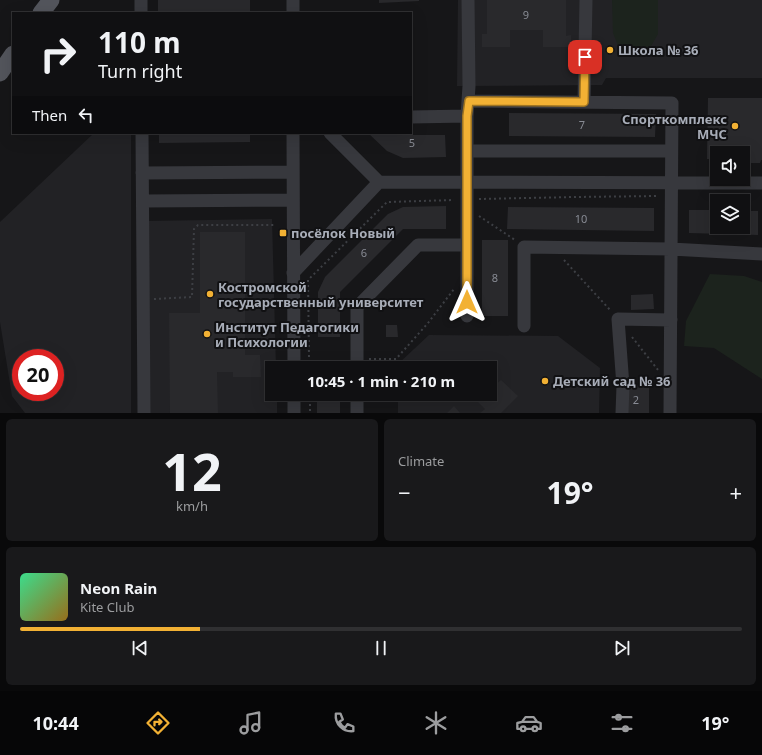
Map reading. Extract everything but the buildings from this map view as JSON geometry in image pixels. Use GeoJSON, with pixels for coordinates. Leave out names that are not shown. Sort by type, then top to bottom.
{"type":"FeatureCollection","features":[{"type":"Feature","properties":{"kind":"main road"},"geometry":{"type":"LineString","coordinates":[[42,12],[51,0]]}},
{"type":"Feature","properties":{"kind":"main road"},"geometry":{"type":"LineString","coordinates":[[0,73],[12,55]]}},
{"type":"Feature","properties":{"kind":"street"},"geometry":{"type":"LineString","coordinates":[[141,0],[141,12]]}},
{"type":"Feature","properties":{"kind":"street"},"geometry":{"type":"LineString","coordinates":[[293,0],[293,12]]}},
{"type":"Feature","properties":{"kind":"street"},"geometry":{"type":"LineString","coordinates":[[468,0],[468,316]]}},
{"type":"Feature","properties":{"kind":"street"},"geometry":{"type":"LineString","coordinates":[[584,102],[586,0]]}},
{"type":"Feature","properties":{"kind":"street"},"geometry":{"type":"LineString","coordinates":[[469,101],[672,103],[670,413]]}},
{"type":"Feature","properties":{"kind":"street"},"geometry":{"type":"LineString","coordinates":[[412,117],[467,116]]}},
{"type":"Feature","properties":{"kind":"street"},"geometry":{"type":"LineString","coordinates":[[142,134],[144,413]]}},
{"type":"Feature","properties":{"kind":"street"},"geometry":{"type":"LineString","coordinates":[[293,134],[294,361]]}},
{"type":"Feature","properties":{"kind":"street"},"geometry":{"type":"LineString","coordinates":[[331,134],[379,182],[468,182],[671,190],[762,183]]}},
{"type":"Feature","properties":{"kind":"street"},"geometry":{"type":"LineString","coordinates":[[468,151],[671,151]]}},
{"type":"Feature","properties":{"kind":"street"},"geometry":{"type":"LineString","coordinates":[[142,173],[293,172]]}},
{"type":"Feature","properties":{"kind":"street"},"geometry":{"type":"LineString","coordinates":[[293,273],[379,182]]}},
{"type":"Feature","properties":{"kind":"street"},"geometry":{"type":"LineString","coordinates":[[143,201],[293,200]]}},
{"type":"Feature","properties":{"kind":"street"},"geometry":{"type":"LineString","coordinates":[[357,361],[357,307],[418,245],[467,245]]}},
{"type":"Feature","properties":{"kind":"street"},"geometry":{"type":"LineString","coordinates":[[524,326],[524,247],[671,249],[762,254]]}},
{"type":"Feature","properties":{"kind":"street"},"geometry":{"type":"LineString","coordinates":[[622,413],[623,386],[618,319],[671,320]]}},
{"type":"Feature","properties":{"kind":"street"},"geometry":{"type":"LineString","coordinates":[[294,401],[294,413]]}},
{"type":"Feature","properties":{"kind":"street"},"geometry":{"type":"LineString","coordinates":[[357,401],[358,413]]}},
{"type":"Feature","properties":{"kind":"path"},"geometry":{"type":"LineString","coordinates":[[309,361],[308,280],[387,202],[468,204],[671,190]]}},
{"type":"Feature","properties":{"kind":"path"},"geometry":{"type":"LineString","coordinates":[[468,204],[524,247]]}},
{"type":"Feature","properties":{"kind":"path"},"geometry":{"type":"LineString","coordinates":[[144,299],[192,297],[194,229],[198,225],[275,225]]}},
{"type":"Feature","properties":{"kind":"path"},"geometry":{"type":"LineString","coordinates":[[552,247],[618,319],[671,387]]}},
{"type":"Feature","properties":{"kind":"path"},"geometry":{"type":"LineString","coordinates":[[383,361],[396,359],[428,323],[467,273]]}},
{"type":"Feature","properties":{"kind":"path"},"geometry":{"type":"LineString","coordinates":[[310,401],[310,413]]}},
{"type":"Feature","properties":{"kind":"shaded area","name":"Школа № 36"},"geometry":{"type":"Polygon","coordinates":[[[458,0],[762,0],[762,78],[606,78],[602,85],[457,86],[458,0]]]}},
{"type":"Feature","properties":{"kind":"shaded area"},"geometry":{"type":"Polygon","coordinates":[[[612,0],[658,0],[658,34],[650,48],[635,54],[619,48],[613,33],[612,0]]]}},
{"type":"Feature","properties":{"kind":"shaded area"},"geometry":{"type":"Polygon","coordinates":[[[93,134],[131,134],[131,413],[25,413],[16,401],[64,401],[64,349],[12,349],[12,396],[0,322],[0,222],[93,134]]]}},
{"type":"Feature","properties":{"kind":"shaded area","name":"Костромской государственный университет"},"geometry":{"type":"Polygon","coordinates":[[[272,219],[276,361],[265,361],[265,401],[277,401],[277,413],[148,413],[146,221],[272,219]]]}},
{"type":"Feature","properties":{"kind":"shaded area"},"geometry":{"type":"Polygon","coordinates":[[[710,274],[744,276],[762,282],[762,379],[714,348],[684,346],[686,321],[710,274]]]}},
{"type":"Feature","properties":{"kind":"shaded area","name":"Детский сад № 36"},"geometry":{"type":"Polygon","coordinates":[[[429,335],[558,336],[600,368],[599,413],[398,413],[398,401],[497,401],[497,361],[401,361],[429,335]]]}},
{"type":"Feature","properties":{"kind":"place","name":"Школа № 36"},"geometry":{"type":"Point","coordinates":[610,50]}},
{"type":"Feature","properties":{"kind":"place","name":"Спорткомплекс МЧС"},"geometry":{"type":"Point","coordinates":[735,126]}},
{"type":"Feature","properties":{"kind":"place","name":"посёлок Новый"},"geometry":{"type":"Point","coordinates":[283,233]}},
{"type":"Feature","properties":{"kind":"place","name":"Костромской государственный университет"},"geometry":{"type":"Point","coordinates":[210,294]}},
{"type":"Feature","properties":{"kind":"place","name":"Институт Педагогики и Психологии"},"geometry":{"type":"Point","coordinates":[207,334]}},
{"type":"Feature","properties":{"kind":"place","name":"Детский сад № 36"},"geometry":{"type":"Point","coordinates":[545,381]}},
{"type":"Feature","properties":{"kind":"route"},"geometry":{"type":"LineString","coordinates":[[467,302],[467,116],[469,101],[584,102],[585,57]]}}]}
